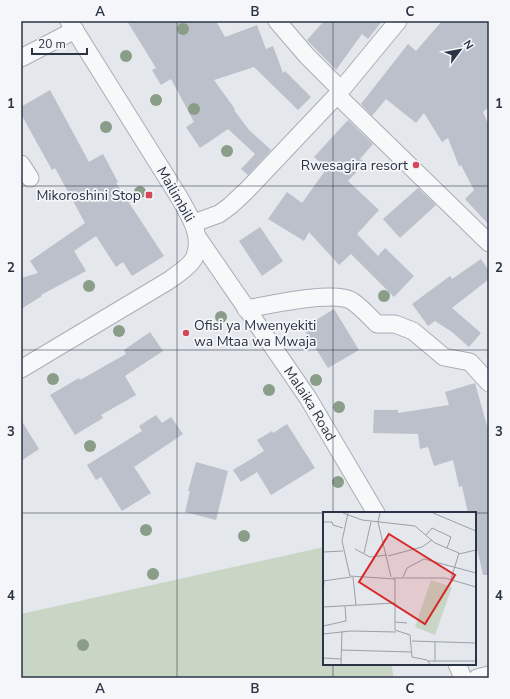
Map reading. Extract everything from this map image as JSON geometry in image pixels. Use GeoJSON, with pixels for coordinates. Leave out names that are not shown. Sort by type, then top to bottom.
{"type":"FeatureCollection","features":[{"type":"Feature","properties":{"kind":"street"},"geometry":{"type":"LineString","coordinates":[[277,21],[339,92],[489,243]]}},
{"type":"Feature","properties":{"kind":"street"},"geometry":{"type":"LineString","coordinates":[[196,230],[230,206],[247,190],[339,92],[398,21]]}},
{"type":"Feature","properties":{"kind":"street"},"geometry":{"type":"LineString","coordinates":[[21,58],[72,26]]}},
{"type":"Feature","properties":{"kind":"street","name":"Mailimbili"},"geometry":{"type":"LineString","coordinates":[[21,368],[168,281],[182,271],[195,257],[196,230],[180,197],[72,26]]}},
{"type":"Feature","properties":{"kind":"street","name":"Malaika Road"},"geometry":{"type":"LineString","coordinates":[[196,230],[246,309],[308,398],[375,512]]}},
{"type":"Feature","properties":{"kind":"street"},"geometry":{"type":"LineString","coordinates":[[246,309],[322,297],[341,297],[352,301],[377,324],[395,324],[413,331],[444,357],[470,362],[489,382]]}},
{"type":"Feature","properties":{"kind":"street"},"geometry":{"type":"LineString","coordinates":[[457,665],[462,678]]}},
{"type":"Feature","properties":{"kind":"street"},"geometry":{"type":"LineString","coordinates":[[477,678],[489,675]]}},
{"type":"Feature","properties":{"kind":"green space"},"geometry":{"type":"Polygon","coordinates":[[[323,547],[323,665],[391,665],[394,678],[21,678],[21,614],[323,547]]]}},
{"type":"Feature","properties":{"kind":"building"},"geometry":{"type":"Polygon","coordinates":[[[127,21],[216,21],[225,37],[257,25],[266,49],[273,46],[283,73],[285,71],[311,97],[298,110],[254,67],[214,80],[249,130],[271,150],[248,175],[241,169],[255,154],[228,129],[200,148],[186,127],[194,122],[171,79],[161,85],[152,70],[156,68],[127,21]]]}},
{"type":"Feature","properties":{"kind":"building"},"geometry":{"type":"Polygon","coordinates":[[[324,21],[382,21],[368,39],[362,34],[336,70],[307,40],[324,21]]]}},
{"type":"Feature","properties":{"kind":"building"},"geometry":{"type":"Polygon","coordinates":[[[442,21],[489,21],[489,107],[483,112],[489,126],[489,225],[465,199],[474,190],[461,165],[459,166],[448,138],[442,142],[424,113],[416,123],[386,99],[372,116],[361,104],[408,44],[416,51],[442,21]]]}},
{"type":"Feature","properties":{"kind":"building"},"geometry":{"type":"Polygon","coordinates":[[[50,90],[89,162],[103,154],[118,182],[116,183],[164,256],[132,276],[123,262],[116,267],[96,236],[74,251],[86,271],[41,295],[42,296],[21,309],[21,278],[38,273],[30,261],[85,223],[55,168],[52,170],[21,114],[21,107],[50,90]]]}},
{"type":"Feature","properties":{"kind":"building"},"geometry":{"type":"Polygon","coordinates":[[[348,120],[373,144],[360,159],[365,163],[348,181],[379,210],[357,234],[378,256],[385,248],[414,276],[394,297],[351,254],[339,265],[309,232],[304,241],[268,219],[287,192],[302,203],[327,168],[314,157],[348,120]]]}},
{"type":"Feature","properties":{"kind":"building"},"geometry":{"type":"Polygon","coordinates":[[[418,188],[436,205],[400,238],[383,219],[418,188]]]}},
{"type":"Feature","properties":{"kind":"building"},"geometry":{"type":"Polygon","coordinates":[[[260,227],[283,261],[262,276],[239,241],[260,227]]]}},
{"type":"Feature","properties":{"kind":"building"},"geometry":{"type":"Polygon","coordinates":[[[481,259],[489,271],[489,279],[452,308],[481,333],[469,347],[452,332],[435,321],[428,326],[412,304],[450,276],[452,279],[481,259]]]}},
{"type":"Feature","properties":{"kind":"building"},"geometry":{"type":"Polygon","coordinates":[[[334,309],[359,350],[328,368],[303,328],[334,309]]]}},
{"type":"Feature","properties":{"kind":"building"},"geometry":{"type":"Polygon","coordinates":[[[150,332],[163,351],[125,376],[136,395],[101,415],[103,418],[75,435],[50,395],[126,354],[124,350],[150,332]]]}},
{"type":"Feature","properties":{"kind":"building"},"geometry":{"type":"Polygon","coordinates":[[[475,383],[489,433],[489,575],[483,575],[476,544],[476,512],[468,512],[462,486],[459,487],[453,460],[434,466],[428,447],[420,449],[418,434],[373,433],[374,410],[398,410],[398,413],[449,405],[445,392],[475,383]]]}},
{"type":"Feature","properties":{"kind":"building"},"geometry":{"type":"Polygon","coordinates":[[[156,415],[162,423],[171,417],[183,434],[134,467],[151,493],[122,511],[101,477],[96,480],[87,465],[142,431],[139,426],[156,415]]]}},
{"type":"Feature","properties":{"kind":"building"},"geometry":{"type":"Polygon","coordinates":[[[21,420],[39,449],[21,461],[21,420]]]}},
{"type":"Feature","properties":{"kind":"building"},"geometry":{"type":"Polygon","coordinates":[[[287,424],[315,468],[271,495],[257,472],[241,482],[233,470],[264,451],[257,440],[272,431],[273,433],[287,424]]]}},
{"type":"Feature","properties":{"kind":"building"},"geometry":{"type":"Polygon","coordinates":[[[196,462],[228,471],[216,520],[185,512],[190,491],[188,491],[196,462]]]}},
{"type":"Feature","properties":{"kind":"place","name":"Rwesagira resort"},"geometry":{"type":"Point","coordinates":[416,165]}},
{"type":"Feature","properties":{"kind":"place","name":"Mikoroshini Stop"},"geometry":{"type":"Point","coordinates":[149,195]}},
{"type":"Feature","properties":{"kind":"place","name":"Ofisi ya Mwenyekiti wa Mtaa wa Mwaja"},"geometry":{"type":"Point","coordinates":[186,333]}}]}
